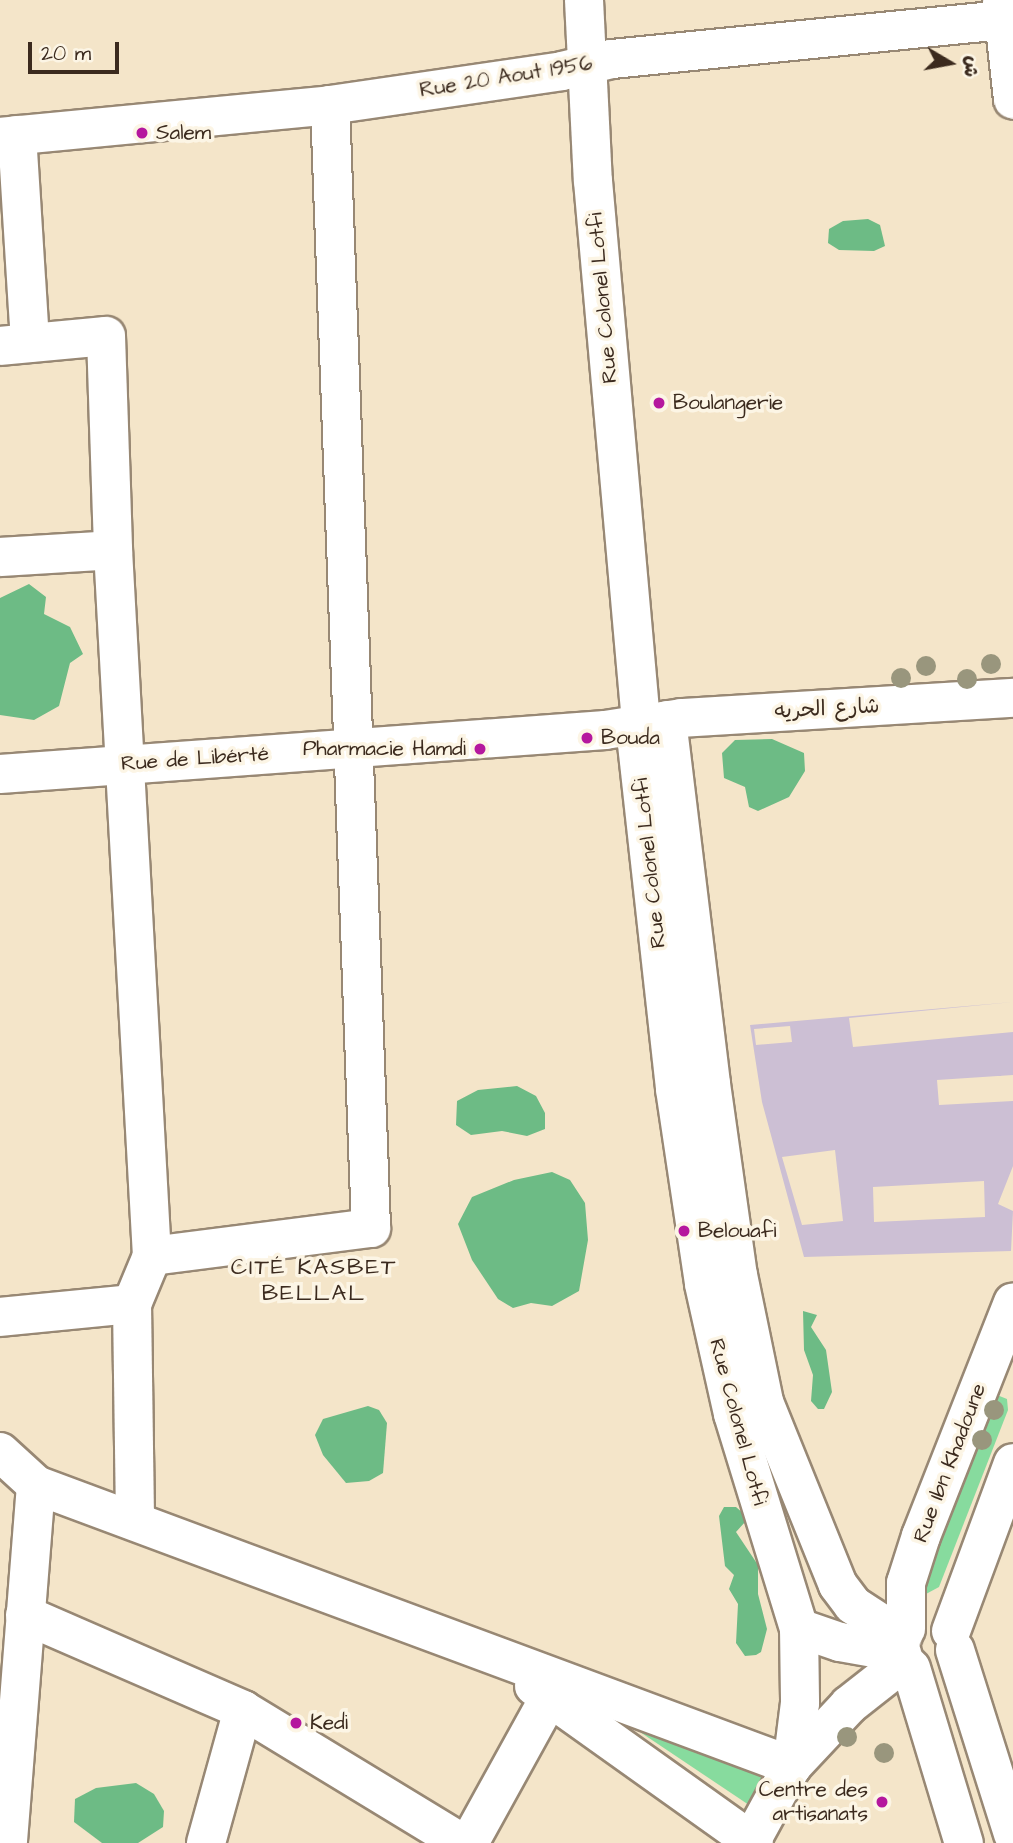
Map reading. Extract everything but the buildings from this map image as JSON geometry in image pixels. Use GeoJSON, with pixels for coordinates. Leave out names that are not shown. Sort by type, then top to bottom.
{"type":"FeatureCollection","features":[{"type":"Feature","properties":{"kind":"street","name":"Rue Colonel Lotfi"},"geometry":{"type":"LineString","coordinates":[[584,0],[620,512],[654,721],[692,1087],[704,1284],[733,1414],[799,1628],[800,1703],[792,1766],[752,1842]]}},
{"type":"Feature","properties":{"kind":"street","name":"Rue 20 Aout 1956"},"geometry":{"type":"LineString","coordinates":[[9,136],[330,105],[587,65],[1006,13]]}},
{"type":"Feature","properties":{"kind":"street"},"geometry":{"type":"LineString","coordinates":[[1006,13],[1013,99]]}},
{"type":"Feature","properties":{"kind":"street"},"geometry":{"type":"LineString","coordinates":[[152,1256],[371,1228],[330,105]]}},
{"type":"Feature","properties":{"kind":"street"},"geometry":{"type":"LineString","coordinates":[[9,136],[15,344],[106,336],[113,550],[152,1256],[132,1304],[135,1521]]}},
{"type":"Feature","properties":{"kind":"street"},"geometry":{"type":"LineString","coordinates":[[0,557],[113,550]]}},
{"type":"Feature","properties":{"kind":"street","name":"شارع الحريه"},"geometry":{"type":"LineString","coordinates":[[654,721],[1013,698]]}},
{"type":"Feature","properties":{"kind":"street","name":"Rue de Libérté"},"geometry":{"type":"LineString","coordinates":[[0,774],[605,730],[654,721]]}},
{"type":"Feature","properties":{"kind":"street","name":"Rue Colonel Lotfi"},"geometry":{"type":"LineString","coordinates":[[692,1087],[738,1275],[764,1402],[838,1585],[862,1611],[905,1649]]}},
{"type":"Feature","properties":{"kind":"street","name":"Rue Ibn Khadoune"},"geometry":{"type":"LineString","coordinates":[[964,1843],[905,1649],[906,1583],[1002,1361],[1013,1302]]}},
{"type":"Feature","properties":{"kind":"street"},"geometry":{"type":"LineString","coordinates":[[0,1317],[132,1304]]}},
{"type":"Feature","properties":{"kind":"street"},"geometry":{"type":"LineString","coordinates":[[0,1452],[36,1485],[451,1637],[554,1688],[792,1766],[905,1649],[929,1618],[953,1640],[1013,1834]]}},
{"type":"Feature","properties":{"kind":"street"},"geometry":{"type":"LineString","coordinates":[[953,1640],[1013,1463]]}},
{"type":"Feature","properties":{"kind":"street"},"geometry":{"type":"LineString","coordinates":[[8,1843],[7,1753],[18,1599],[36,1485]]}},
{"type":"Feature","properties":{"kind":"street"},"geometry":{"type":"LineString","coordinates":[[862,1611],[894,1602],[906,1583]]}},
{"type":"Feature","properties":{"kind":"street"},"geometry":{"type":"LineString","coordinates":[[18,1599],[243,1710],[462,1843]]}},
{"type":"Feature","properties":{"kind":"street"},"geometry":{"type":"LineString","coordinates":[[799,1628],[840,1642],[905,1649]]}},
{"type":"Feature","properties":{"kind":"street"},"geometry":{"type":"LineString","coordinates":[[554,1688],[752,1842]]}},
{"type":"Feature","properties":{"kind":"street"},"geometry":{"type":"LineString","coordinates":[[469,1843],[554,1688]]}},
{"type":"Feature","properties":{"kind":"street"},"geometry":{"type":"LineString","coordinates":[[206,1843],[243,1710]]}},
{"type":"Feature","properties":{"kind":"shaded area"},"geometry":{"type":"Polygon","coordinates":[[[1013,1002],[849,1018],[853,1047],[1013,1032],[1013,1075],[937,1080],[939,1105],[1013,1101],[1013,1166],[998,1204],[1013,1211],[1011,1251],[804,1257],[762,1102],[750,1025],[1013,1002]],[[790,1026],[754,1029],[756,1045],[792,1042],[790,1026]],[[835,1150],[782,1157],[802,1225],[843,1221],[835,1150]],[[984,1181],[873,1187],[874,1222],[985,1217],[984,1181]]]}},
{"type":"Feature","properties":{"kind":"green space"},"geometry":{"type":"Polygon","coordinates":[[[868,219],[880,225],[885,246],[874,251],[839,250],[828,243],[829,229],[843,221],[868,219]]]}},
{"type":"Feature","properties":{"kind":"green space"},"geometry":{"type":"Polygon","coordinates":[[[29,584],[46,597],[44,614],[70,627],[83,654],[70,663],[59,706],[34,720],[0,715],[0,598],[29,584]]]}},
{"type":"Feature","properties":{"kind":"green space"},"geometry":{"type":"Polygon","coordinates":[[[772,739],[804,753],[805,771],[789,797],[758,811],[749,807],[745,787],[724,778],[722,753],[735,740],[772,739]]]}},
{"type":"Feature","properties":{"kind":"green space"},"geometry":{"type":"Polygon","coordinates":[[[517,1086],[536,1096],[545,1113],[545,1129],[527,1136],[502,1131],[471,1135],[456,1125],[457,1101],[478,1090],[517,1086]]]}},
{"type":"Feature","properties":{"kind":"green space"},"geometry":{"type":"Polygon","coordinates":[[[552,1172],[570,1180],[585,1203],[588,1240],[579,1291],[552,1306],[531,1303],[513,1308],[498,1299],[472,1260],[458,1224],[472,1197],[514,1180],[552,1172]]]}},
{"type":"Feature","properties":{"kind":"green space"},"geometry":{"type":"Polygon","coordinates":[[[803,1311],[817,1315],[811,1327],[826,1350],[832,1392],[824,1409],[818,1409],[811,1401],[813,1375],[804,1350],[803,1311]]]}},
{"type":"Feature","properties":{"kind":"green space"},"geometry":{"type":"Polygon","coordinates":[[[997,1395],[1007,1399],[1008,1410],[939,1587],[926,1594],[917,1579],[997,1395]]]}},
{"type":"Feature","properties":{"kind":"green space"},"geometry":{"type":"Polygon","coordinates":[[[368,1406],[379,1410],[387,1423],[383,1473],[369,1481],[346,1483],[323,1455],[315,1435],[323,1419],[368,1406]]]}},
{"type":"Feature","properties":{"kind":"green space"},"geometry":{"type":"Polygon","coordinates":[[[724,1507],[736,1507],[744,1514],[745,1522],[736,1532],[758,1565],[758,1594],[767,1629],[761,1652],[756,1655],[745,1656],[736,1643],[738,1604],[729,1589],[734,1575],[725,1566],[719,1516],[724,1507]]]}},
{"type":"Feature","properties":{"kind":"green space"},"geometry":{"type":"Polygon","coordinates":[[[640,1732],[762,1768],[766,1773],[754,1803],[749,1805],[640,1732]]]}},
{"type":"Feature","properties":{"kind":"green space"},"geometry":{"type":"Polygon","coordinates":[[[136,1783],[154,1794],[164,1811],[163,1827],[138,1843],[102,1843],[74,1822],[75,1799],[96,1788],[136,1783]]]}},
{"type":"Feature","properties":{"kind":"place","name":"Salem"},"geometry":{"type":"Point","coordinates":[142,133]}},
{"type":"Feature","properties":{"kind":"place","name":"Boulangerie"},"geometry":{"type":"Point","coordinates":[659,403]}},
{"type":"Feature","properties":{"kind":"place","name":"Bouda"},"geometry":{"type":"Point","coordinates":[587,738]}},
{"type":"Feature","properties":{"kind":"place","name":"Pharmacie Hamdi"},"geometry":{"type":"Point","coordinates":[480,749]}},
{"type":"Feature","properties":{"kind":"place","name":"Belouafi"},"geometry":{"type":"Point","coordinates":[684,1231]}},
{"type":"Feature","properties":{"kind":"place","name":"Kedi"},"geometry":{"type":"Point","coordinates":[296,1723]}},
{"type":"Feature","properties":{"kind":"place","name":"Centre des artisanats"},"geometry":{"type":"Point","coordinates":[882,1802]}},
{"type":"Feature","properties":{"kind":"district","name":"CITÉ KASBET BELLAL"},"geometry":{"type":"Point","coordinates":[314,1280]}}]}
